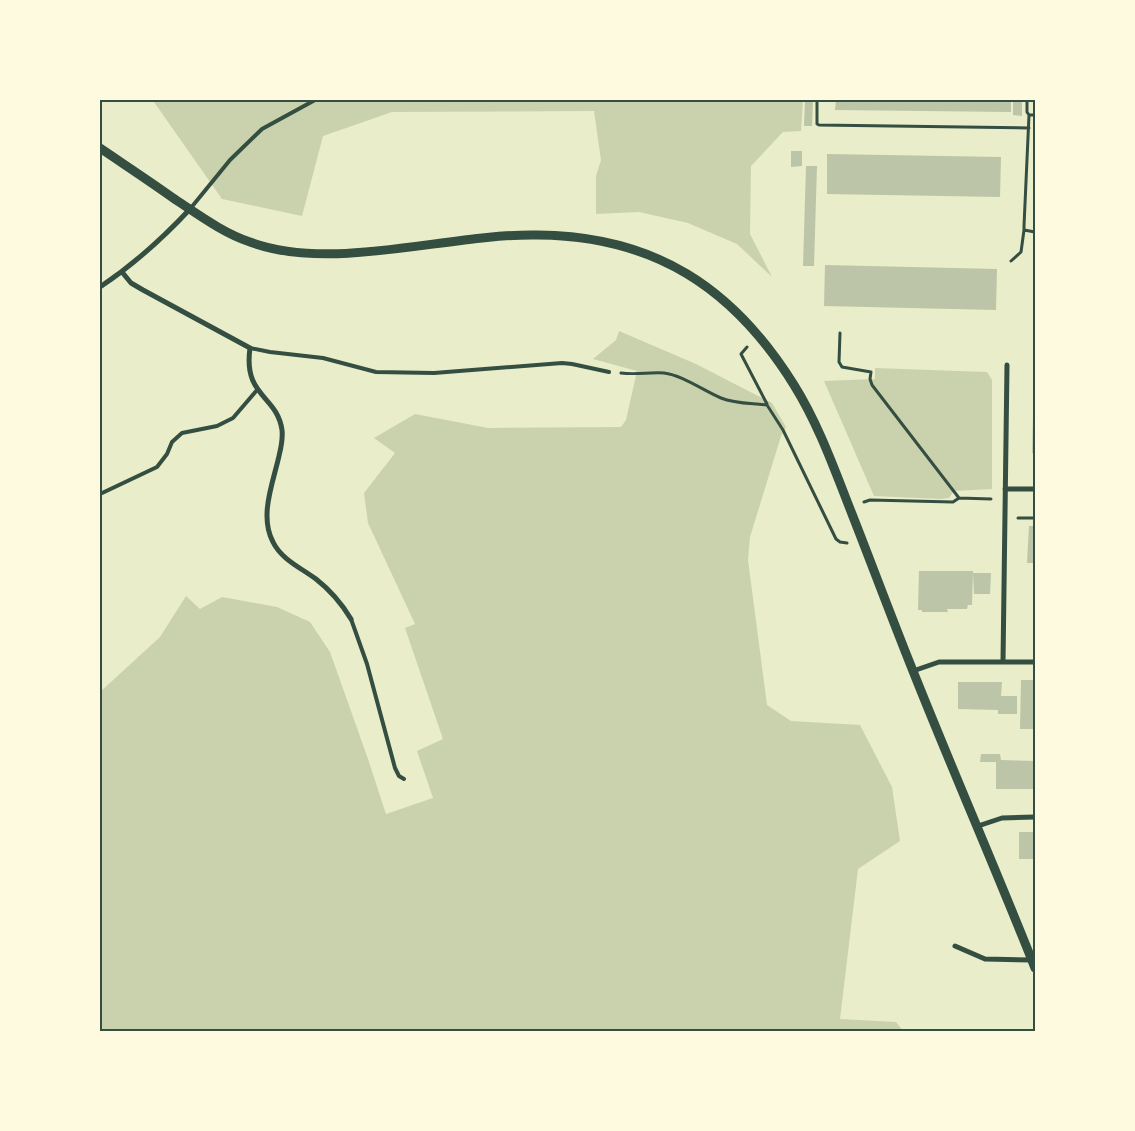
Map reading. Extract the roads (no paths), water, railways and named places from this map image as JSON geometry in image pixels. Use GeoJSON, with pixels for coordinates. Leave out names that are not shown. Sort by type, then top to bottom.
{"type":"FeatureCollection","features":[{"type":"Feature","properties":{"kind":"street"},"geometry":{"type":"LineString","coordinates":[[100,148],[190,209],[248,242],[272,248],[314,253],[354,252],[521,234],[590,238],[618,244],[650,255],[688,273],[733,308],[776,358],[796,388],[826,447],[913,671],[1034,963],[986,959],[955,946]]}},
{"type":"Feature","properties":{"kind":"street"},"geometry":{"type":"LineString","coordinates":[[100,287],[122,272],[169,232],[190,209]]}},
{"type":"Feature","properties":{"kind":"street"},"geometry":{"type":"LineString","coordinates":[[122,272],[132,283],[143,290],[250,348],[249,373],[257,390],[276,413],[282,432],[268,506],[268,532],[273,544],[282,555],[328,589],[351,619]]}},
{"type":"Feature","properties":{"kind":"street"},"geometry":{"type":"LineString","coordinates":[[1003,662],[1008,365]]}},
{"type":"Feature","properties":{"kind":"street"},"geometry":{"type":"LineString","coordinates":[[1005,489],[1035,489]]}},
{"type":"Feature","properties":{"kind":"street"},"geometry":{"type":"LineString","coordinates":[[913,671],[939,662],[1035,662]]}},
{"type":"Feature","properties":{"kind":"street"},"geometry":{"type":"LineString","coordinates":[[978,826],[1002,818],[1035,817]]}},
{"type":"Feature","properties":{"kind":"lane"},"geometry":{"type":"LineString","coordinates":[[190,209],[230,160],[262,129],[315,100]]}},
{"type":"Feature","properties":{"kind":"lane"},"geometry":{"type":"LineString","coordinates":[[250,348],[323,358],[376,372],[434,373],[555,363],[572,364],[609,372]]}},
{"type":"Feature","properties":{"kind":"lane"},"geometry":{"type":"LineString","coordinates":[[100,494],[157,467],[167,454],[172,442],[182,433],[217,426],[233,418],[257,390]]}},
{"type":"Feature","properties":{"kind":"lane"},"geometry":{"type":"LineString","coordinates":[[351,619],[367,664],[395,768],[399,776],[404,779]]}}]}
